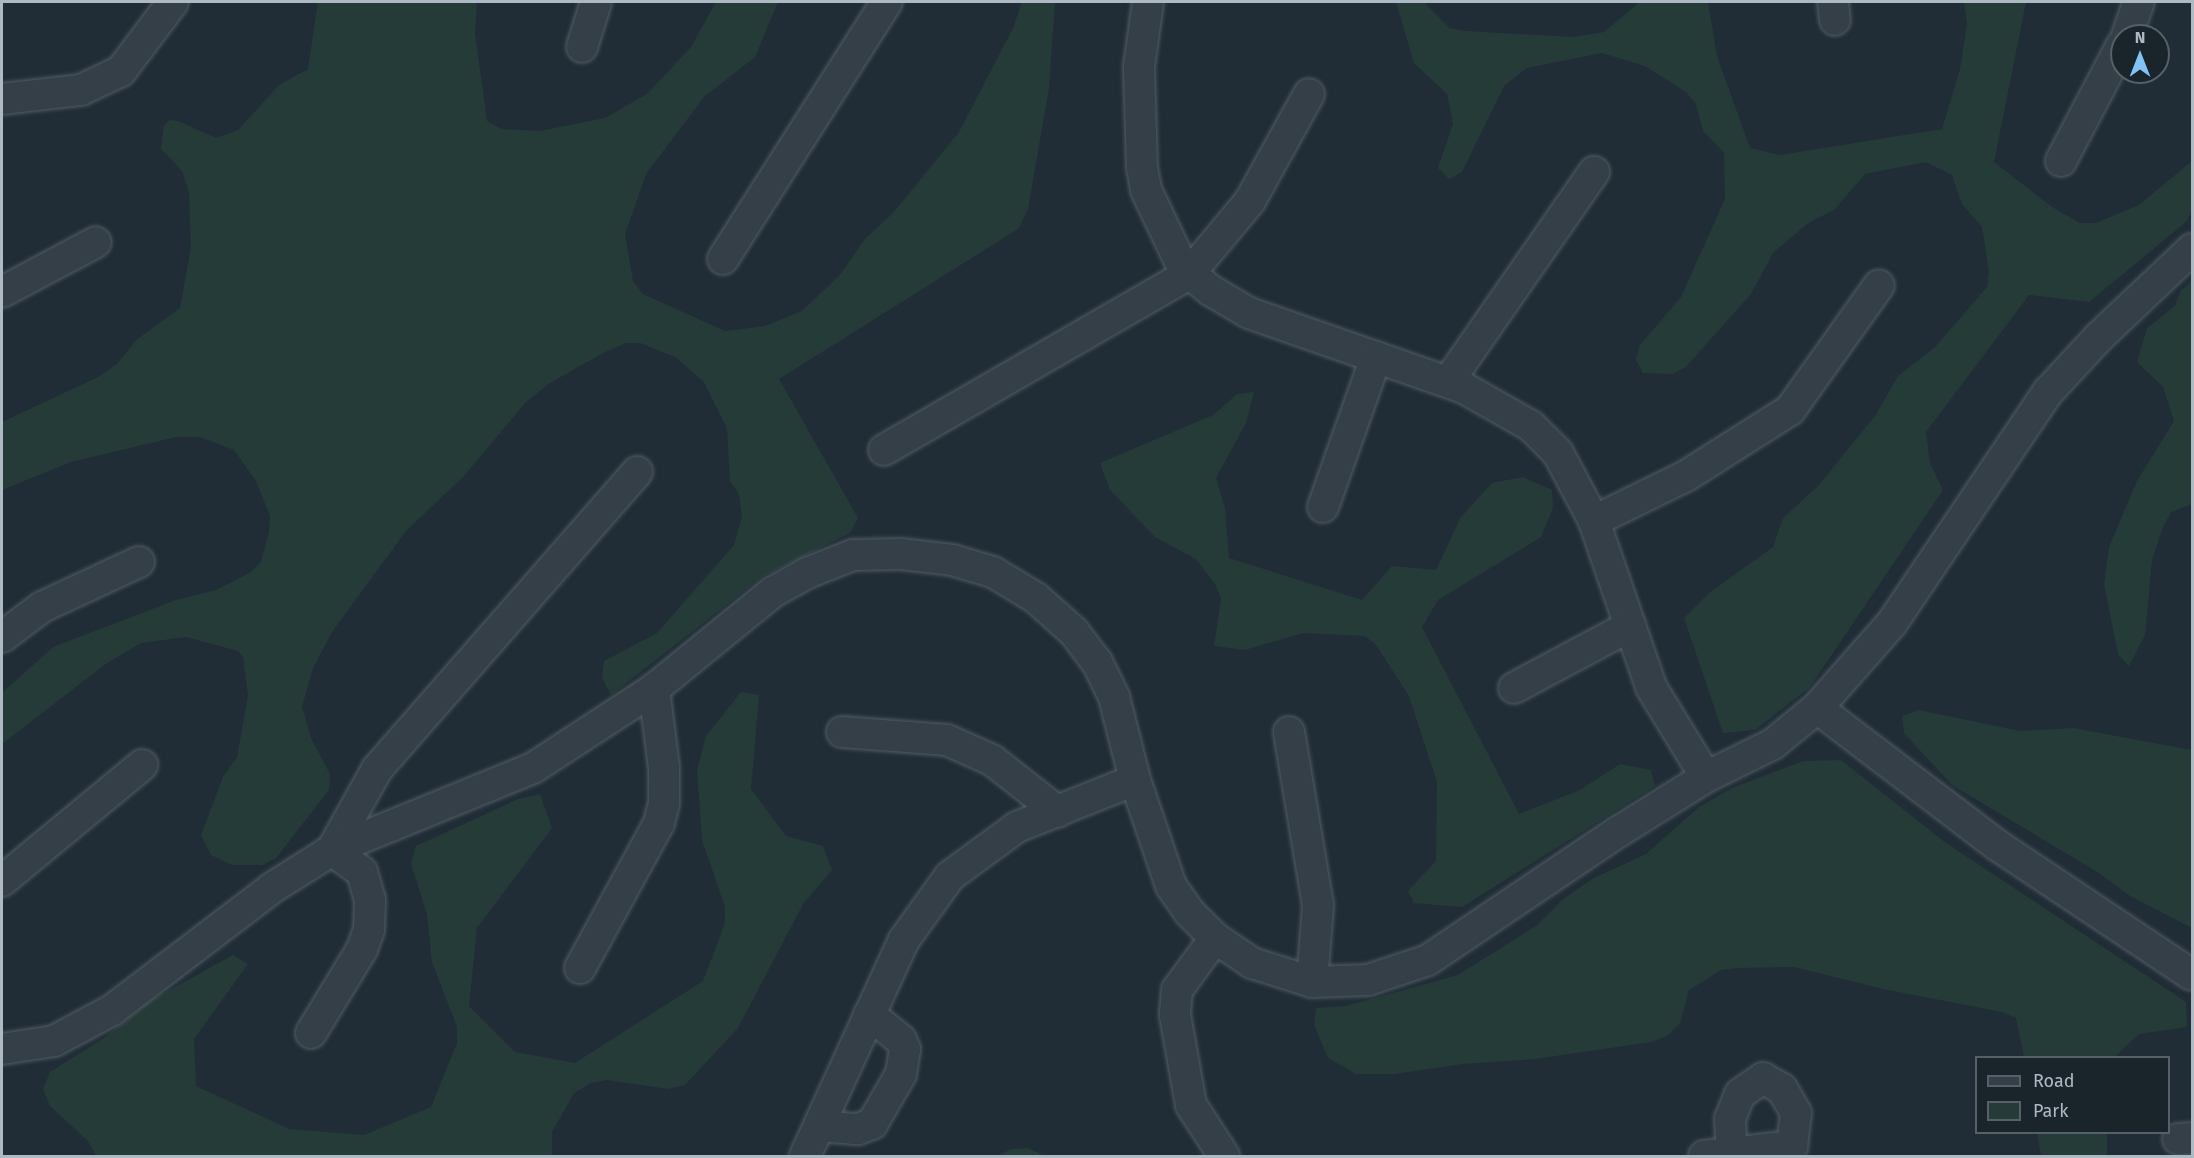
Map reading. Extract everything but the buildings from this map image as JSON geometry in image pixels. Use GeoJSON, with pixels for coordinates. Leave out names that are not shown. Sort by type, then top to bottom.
{"type":"FeatureCollection","features":[{"type":"Feature","properties":{"kind":"street"},"geometry":{"type":"LineString","coordinates":[[2,99],[81,90],[121,71],[173,2]]}},
{"type":"Feature","properties":{"kind":"street"},"geometry":{"type":"LineString","coordinates":[[582,47],[596,2]]}},
{"type":"Feature","properties":{"kind":"street"},"geometry":{"type":"LineString","coordinates":[[723,259],[887,2]]}},
{"type":"Feature","properties":{"kind":"street"},"geometry":{"type":"LineString","coordinates":[[1148,2],[1139,67],[1142,167],[1146,190],[1184,268],[1210,290],[1249,313],[1448,382],[1531,426],[1558,453],[1594,521],[1651,687],[1706,777]]}},
{"type":"Feature","properties":{"kind":"street"},"geometry":{"type":"LineString","coordinates":[[2131,24],[2139,2]]}},
{"type":"Feature","properties":{"kind":"street"},"geometry":{"type":"LineString","coordinates":[[2061,161],[2110,68]]}},
{"type":"Feature","properties":{"kind":"street"},"geometry":{"type":"LineString","coordinates":[[884,450],[1190,273],[1250,201],[1309,94]]}},
{"type":"Feature","properties":{"kind":"street"},"geometry":{"type":"LineString","coordinates":[[1448,382],[1594,171]]}},
{"type":"Feature","properties":{"kind":"street"},"geometry":{"type":"LineString","coordinates":[[2,292],[96,242]]}},
{"type":"Feature","properties":{"kind":"street"},"geometry":{"type":"LineString","coordinates":[[2,1049],[54,1041],[112,1010],[272,888],[332,850],[533,768],[654,689],[773,592],[807,573],[853,555],[901,554],[951,560],[993,572],[1036,598],[1074,632],[1097,662],[1114,697],[1135,780],[1171,886],[1189,912],[1215,938],[1252,963],[1312,982],[1368,980],[1428,960],[1706,777],[1773,744],[1817,708],[1892,623],[2048,392],[2099,338],[2193,249]]}},
{"type":"Feature","properties":{"kind":"street"},"geometry":{"type":"LineString","coordinates":[[1594,521],[1686,476],[1790,410],[1879,285]]}},
{"type":"Feature","properties":{"kind":"street"},"geometry":{"type":"LineString","coordinates":[[1323,507],[1376,357]]}},
{"type":"Feature","properties":{"kind":"street"},"geometry":{"type":"LineString","coordinates":[[332,850],[377,769],[527,593],[637,472]]}},
{"type":"Feature","properties":{"kind":"street"},"geometry":{"type":"LineString","coordinates":[[2,637],[42,607],[139,562]]}},
{"type":"Feature","properties":{"kind":"street"},"geometry":{"type":"LineString","coordinates":[[1514,688],[1630,627]]}},
{"type":"Feature","properties":{"kind":"street"},"geometry":{"type":"LineString","coordinates":[[580,968],[659,823],[664,803],[664,768],[654,689]]}},
{"type":"Feature","properties":{"kind":"street"},"geometry":{"type":"LineString","coordinates":[[1817,708],[1997,845],[2193,975]]}},
{"type":"Feature","properties":{"kind":"street"},"geometry":{"type":"LineString","coordinates":[[842,732],[947,740],[992,760],[1058,812]]}},
{"type":"Feature","properties":{"kind":"street"},"geometry":{"type":"LineString","coordinates":[[1289,732],[1318,906],[1312,982]]}},
{"type":"Feature","properties":{"kind":"street"},"geometry":{"type":"LineString","coordinates":[[2,881],[142,765]]}},
{"type":"Feature","properties":{"kind":"street"},"geometry":{"type":"LineString","coordinates":[[805,1156],[904,940],[950,876],[1017,827],[1135,780]]}},
{"type":"Feature","properties":{"kind":"street"},"geometry":{"type":"LineString","coordinates":[[311,1033],[362,949],[369,930],[370,900],[362,872],[332,850]]}},
{"type":"Feature","properties":{"kind":"street"},"geometry":{"type":"LineString","coordinates":[[1215,938],[1177,990],[1175,1014],[1191,1105],[1220,1155]]}},
{"type":"Feature","properties":{"kind":"street"},"geometry":{"type":"LineString","coordinates":[[820,1126],[858,1129],[872,1124],[901,1074],[904,1049],[901,1040],[869,1014]]}},
{"type":"Feature","properties":{"kind":"green space"},"geometry":{"type":"Polygon","coordinates":[[[318,2],[477,2],[475,33],[487,121],[502,129],[540,131],[605,118],[647,94],[691,47],[716,2],[778,2],[755,57],[704,97],[646,174],[625,234],[633,281],[643,294],[725,331],[765,326],[802,311],[840,275],[865,239],[894,212],[959,132],[1013,28],[1022,2],[1055,2],[1049,88],[1028,209],[1018,229],[779,379],[858,518],[850,533],[762,577],[611,695],[602,678],[604,661],[657,633],[734,545],[742,517],[739,494],[730,481],[727,428],[704,382],[675,357],[640,343],[626,343],[605,352],[550,383],[526,402],[464,476],[406,531],[332,632],[313,668],[302,707],[311,738],[330,774],[329,790],[276,858],[263,865],[232,865],[211,855],[201,835],[223,777],[237,757],[248,695],[243,657],[238,651],[186,637],[141,643],[107,663],[2,744],[2,693],[53,647],[176,600],[216,590],[251,572],[261,562],[269,532],[270,516],[256,481],[234,450],[200,437],[176,437],[71,462],[2,490],[2,422],[98,377],[117,364],[136,340],[180,308],[191,247],[189,193],[182,171],[161,149],[164,125],[170,120],[178,121],[216,138],[238,130],[279,85],[308,69],[318,2]]]}},
{"type":"Feature","properties":{"kind":"green space"},"geometry":{"type":"Polygon","coordinates":[[[1396,2],[1424,2],[1449,28],[1464,31],[1572,37],[1604,32],[1640,2],[1708,2],[1717,56],[1750,148],[1780,155],[1942,129],[1960,69],[1967,23],[1964,2],[2026,2],[1994,162],[2052,207],[2080,223],[2096,223],[2139,205],[2192,161],[2192,209],[2187,221],[2089,302],[2029,295],[1926,432],[1930,463],[1943,490],[1810,687],[1755,730],[1723,733],[1684,618],[1709,593],[1773,547],[1783,518],[1818,486],[1875,416],[1898,376],[1935,347],[1987,287],[1989,272],[1982,227],[1962,204],[1952,175],[1926,162],[1865,174],[1835,209],[1807,224],[1773,253],[1751,294],[1686,367],[1673,374],[1643,373],[1636,360],[1640,345],[1681,297],[1725,199],[1724,153],[1703,131],[1696,104],[1686,92],[1645,66],[1602,53],[1527,68],[1504,86],[1462,172],[1449,179],[1438,168],[1453,124],[1447,94],[1414,63],[1396,2]]]}},
{"type":"Feature","properties":{"kind":"green space"},"geometry":{"type":"Polygon","coordinates":[[[2192,281],[2192,504],[2171,512],[2163,527],[2152,560],[2145,635],[2129,666],[2118,654],[2104,584],[2109,547],[2137,481],[2174,421],[2163,387],[2137,362],[2147,328],[2175,306],[2181,290],[2192,281]]]}},
{"type":"Feature","properties":{"kind":"green space"},"geometry":{"type":"Polygon","coordinates":[[[1254,392],[1246,423],[1216,478],[1225,508],[1229,558],[1362,600],[1392,566],[1436,570],[1461,517],[1492,483],[1523,477],[1552,490],[1553,508],[1541,537],[1438,600],[1422,627],[1519,814],[1580,790],[1620,764],[1651,770],[1655,786],[1462,907],[1414,903],[1408,891],[1436,861],[1437,782],[1409,696],[1376,645],[1365,636],[1303,633],[1245,650],[1214,646],[1221,598],[1215,584],[1196,559],[1155,537],[1110,490],[1100,463],[1213,415],[1237,394],[1254,392]]]}},
{"type":"Feature","properties":{"kind":"green space"},"geometry":{"type":"Polygon","coordinates":[[[741,692],[759,695],[751,789],[786,836],[823,846],[832,870],[803,904],[738,1028],[685,1085],[668,1089],[607,1080],[591,1083],[574,1093],[552,1132],[552,1156],[96,1156],[88,1141],[50,1106],[43,1089],[50,1072],[104,1038],[148,1002],[233,955],[248,964],[194,1039],[196,1086],[289,1129],[364,1135],[431,1107],[457,1043],[457,1027],[432,962],[427,914],[411,864],[416,846],[518,799],[540,794],[552,828],[477,928],[469,1006],[515,1052],[575,1063],[703,981],[725,923],[725,907],[702,840],[697,770],[706,736],[741,692]]]}},
{"type":"Feature","properties":{"kind":"green space"},"geometry":{"type":"Polygon","coordinates":[[[1919,710],[2020,731],[2073,728],[2192,750],[2192,928],[2130,896],[2099,873],[1952,785],[1904,733],[1902,716],[1919,710]]]}},
{"type":"Feature","properties":{"kind":"green space"},"geometry":{"type":"Polygon","coordinates":[[[1841,760],[1946,843],[2186,1002],[2187,1027],[2139,1034],[2116,1056],[2024,1056],[2016,1018],[2002,1012],[1883,989],[1794,967],[1738,968],[1721,970],[1689,990],[1680,1023],[1667,1036],[1651,1042],[1535,1059],[1463,1064],[1394,1074],[1356,1074],[1328,1058],[1314,1025],[1316,1008],[1346,1006],[1458,975],[1536,926],[1562,900],[1592,879],[1646,854],[1699,807],[1732,788],[1803,761],[1841,760]]]}},
{"type":"Feature","properties":{"kind":"green space"},"geometry":{"type":"Polygon","coordinates":[[[2037,1134],[2107,1134],[2107,1156],[2041,1156],[2037,1134]]]}},
{"type":"Feature","properties":{"kind":"green space"},"geometry":{"type":"Polygon","coordinates":[[[1028,1148],[1045,1156],[998,1156],[1011,1149],[1028,1148]]]}}]}
